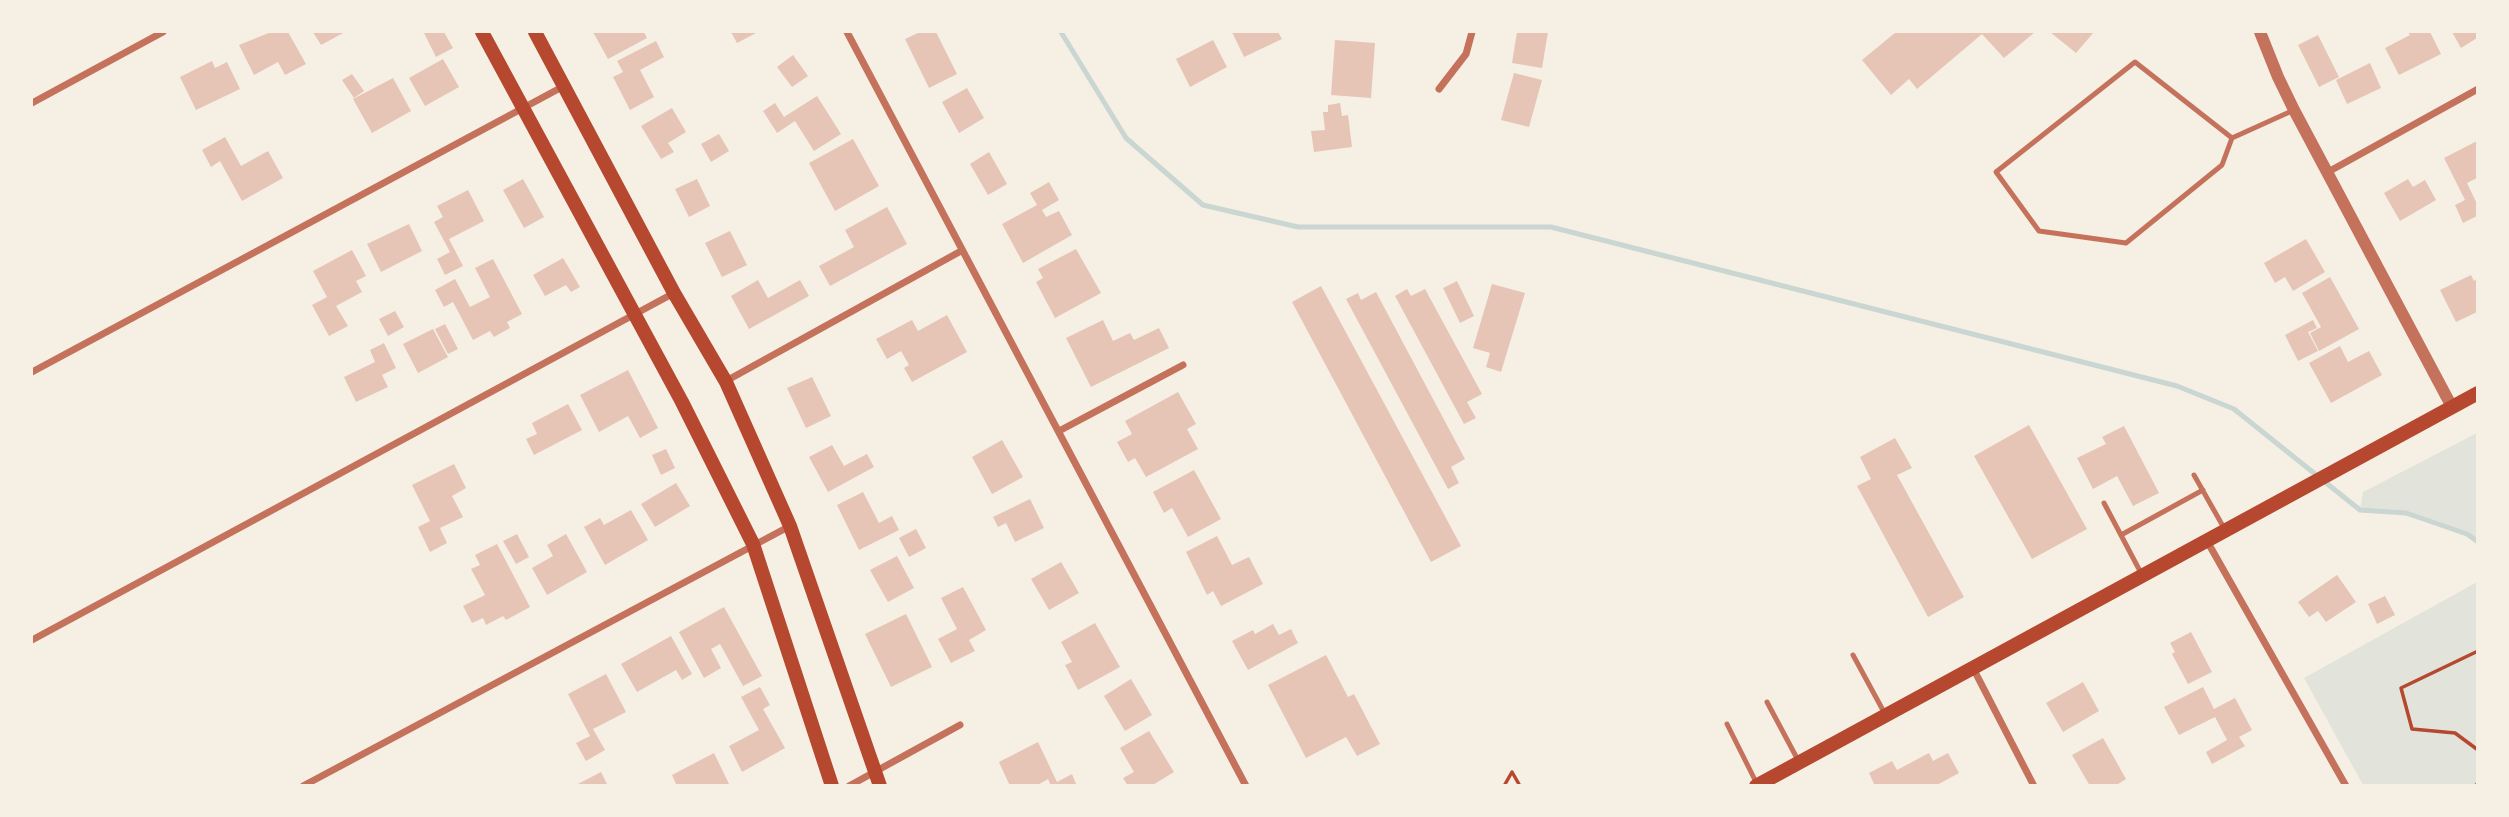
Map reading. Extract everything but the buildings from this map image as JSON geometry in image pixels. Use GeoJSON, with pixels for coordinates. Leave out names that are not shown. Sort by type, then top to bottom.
{"type":"FeatureCollection","features":[{"type":"Feature","properties":{"kind":"main road"},"geometry":{"type":"LineString","coordinates":[[482,32],[682,402],[753,544],[832,786]]}},
{"type":"Feature","properties":{"kind":"main road"},"geometry":{"type":"LineString","coordinates":[[535,32],[674,293],[726,382],[790,526],[878,778]]}},
{"type":"Feature","properties":{"kind":"main road"},"geometry":{"type":"LineString","coordinates":[[1757,785],[2477,393]]}},
{"type":"Feature","properties":{"kind":"street"},"geometry":{"type":"LineString","coordinates":[[32,103],[163,32]]}},
{"type":"Feature","properties":{"kind":"street"},"geometry":{"type":"LineString","coordinates":[[847,32],[1246,786]]}},
{"type":"Feature","properties":{"kind":"street"},"geometry":{"type":"LineString","coordinates":[[1439,89],[1466,54],[1472,32]]}},
{"type":"Feature","properties":{"kind":"street"},"geometry":{"type":"LineString","coordinates":[[2260,32],[2294,110],[2452,407]]}},
{"type":"Feature","properties":{"kind":"street"},"geometry":{"type":"LineString","coordinates":[[32,373],[565,86]]}},
{"type":"Feature","properties":{"kind":"street"},"geometry":{"type":"LineString","coordinates":[[2328,172],[2477,89]]}},
{"type":"Feature","properties":{"kind":"street"},"geometry":{"type":"LineString","coordinates":[[726,382],[961,251]]}},
{"type":"Feature","properties":{"kind":"street"},"geometry":{"type":"LineString","coordinates":[[32,640],[674,293]]}},
{"type":"Feature","properties":{"kind":"street"},"geometry":{"type":"LineString","coordinates":[[1059,431],[1183,365]]}},
{"type":"Feature","properties":{"kind":"street"},"geometry":{"type":"LineString","coordinates":[[303,786],[790,526]]}},
{"type":"Feature","properties":{"kind":"street"},"geometry":{"type":"LineString","coordinates":[[2207,541],[2346,786]]}},
{"type":"Feature","properties":{"kind":"street"},"geometry":{"type":"LineString","coordinates":[[1972,668],[2034,786]]}},
{"type":"Feature","properties":{"kind":"street"},"geometry":{"type":"LineString","coordinates":[[849,786],[878,778],[960,725]]}},
{"type":"Feature","properties":{"kind":"lane"},"geometry":{"type":"LineString","coordinates":[[2232,138],[2135,62],[1996,172],[2039,231],[2126,243],[2222,165],[2232,138],[2294,110]]}},
{"type":"Feature","properties":{"kind":"lane"},"geometry":{"type":"LineString","coordinates":[[2194,475],[2225,531]]}},
{"type":"Feature","properties":{"kind":"lane"},"geometry":{"type":"LineString","coordinates":[[2121,535],[2203,490]]}},
{"type":"Feature","properties":{"kind":"lane"},"geometry":{"type":"LineString","coordinates":[[2104,503],[2143,576]]}},
{"type":"Feature","properties":{"kind":"lane"},"geometry":{"type":"LineString","coordinates":[[1853,655],[1885,715]]}},
{"type":"Feature","properties":{"kind":"lane"},"geometry":{"type":"LineString","coordinates":[[1767,702],[1799,762]]}},
{"type":"Feature","properties":{"kind":"lane"},"geometry":{"type":"LineString","coordinates":[[1727,724],[1757,785]]}},
{"type":"Feature","properties":{"kind":"path"},"geometry":{"type":"LineString","coordinates":[[2477,651],[2401,688],[2412,729],[2455,733],[2477,750]]}},
{"type":"Feature","properties":{"kind":"path"},"geometry":{"type":"LineString","coordinates":[[1504,786],[1512,772],[1520,786]]}},
{"type":"Feature","properties":{"kind":"shaded area"},"geometry":{"type":"Polygon","coordinates":[[[2477,433],[2477,542],[2436,523],[2390,513],[2360,510],[2363,492],[2477,433]]]}},
{"type":"Feature","properties":{"kind":"shaded area"},"geometry":{"type":"Polygon","coordinates":[[[2477,582],[2477,785],[2363,785],[2304,678],[2477,582]]]}},
{"type":"Feature","properties":{"kind":"waterway"},"geometry":{"type":"LineString","coordinates":[[1061,32],[1126,138],[1203,205],[1298,227],[1551,227],[2177,386],[2234,409],[2360,510],[2406,513],[2467,534],[2478,542]]}}]}
